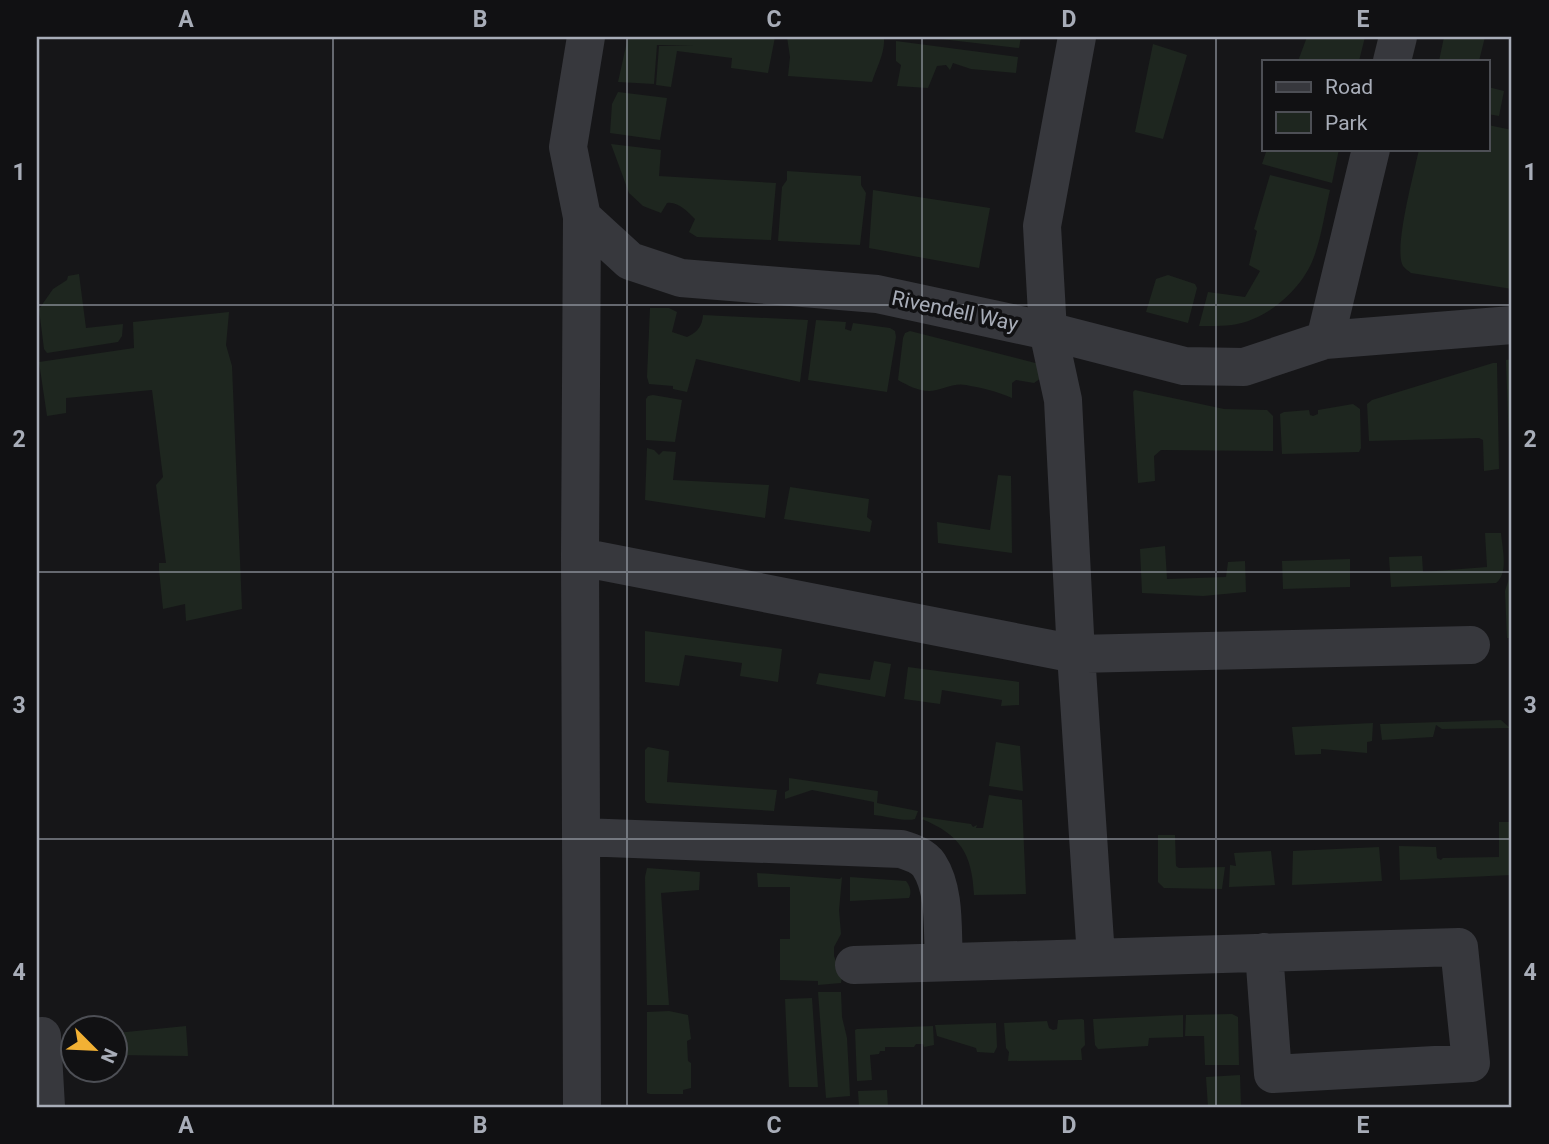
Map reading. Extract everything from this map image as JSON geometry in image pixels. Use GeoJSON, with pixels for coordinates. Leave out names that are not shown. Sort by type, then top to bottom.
{"type":"FeatureCollection","features":[{"type":"Feature","properties":{"kind":"street"},"geometry":{"type":"LineString","coordinates":[[582,1107],[582,217],[568,147],[586,37]]}},
{"type":"Feature","properties":{"kind":"street"},"geometry":{"type":"LineString","coordinates":[[1077,37],[1042,226],[1048,331],[1063,400],[1096,957]]}},
{"type":"Feature","properties":{"kind":"street"},"geometry":{"type":"LineString","coordinates":[[1392,60],[1398,37]]}},
{"type":"Feature","properties":{"kind":"street"},"geometry":{"type":"LineString","coordinates":[[1325,340],[1371,150]]}},
{"type":"Feature","properties":{"kind":"street","name":"Rivendell Way"},"geometry":{"type":"LineString","coordinates":[[582,217],[630,261],[681,278],[877,294],[1048,331],[1184,366],[1244,368],[1325,340],[1512,325]]}},
{"type":"Feature","properties":{"kind":"street"},"geometry":{"type":"LineString","coordinates":[[580,557],[1076,654],[1471,645]]}},
{"type":"Feature","properties":{"kind":"street"},"geometry":{"type":"LineString","coordinates":[[581,837],[908,851],[928,863],[936,880],[944,962]]}},
{"type":"Feature","properties":{"kind":"street"},"geometry":{"type":"LineString","coordinates":[[854,965],[1264,952],[1460,947],[1471,1063],[1273,1074],[1264,952]]}},
{"type":"Feature","properties":{"kind":"street"},"geometry":{"type":"LineString","coordinates":[[37,1037],[43,1036],[46,1107]]}},
{"type":"Feature","properties":{"kind":"green space"},"geometry":{"type":"Polygon","coordinates":[[[628,37],[775,37],[768,73],[731,68],[732,58],[677,51],[671,87],[656,85],[659,46],[694,45],[657,45],[654,84],[618,82],[628,37]]]}},
{"type":"Feature","properties":{"kind":"green space"},"geometry":{"type":"Polygon","coordinates":[[[787,37],[863,37],[884,39],[884,44],[872,82],[788,76],[790,57],[787,37]]]}},
{"type":"Feature","properties":{"kind":"green space"},"geometry":{"type":"Polygon","coordinates":[[[924,37],[1021,37],[1019,48],[924,37]]]}},
{"type":"Feature","properties":{"kind":"green space"},"geometry":{"type":"Polygon","coordinates":[[[1307,37],[1365,37],[1359,60],[1298,60],[1307,37]]]}},
{"type":"Feature","properties":{"kind":"green space"},"geometry":{"type":"Polygon","coordinates":[[[1444,37],[1485,37],[1479,60],[1439,60],[1444,37]]]}},
{"type":"Feature","properties":{"kind":"green space"},"geometry":{"type":"Polygon","coordinates":[[[896,41],[1018,57],[1016,73],[971,69],[953,63],[950,70],[946,65],[937,66],[928,88],[897,86],[901,65],[896,61],[896,41]]]}},
{"type":"Feature","properties":{"kind":"green space"},"geometry":{"type":"Polygon","coordinates":[[[1153,44],[1187,55],[1163,139],[1135,132],[1153,44]]]}},
{"type":"Feature","properties":{"kind":"green space"},"geometry":{"type":"Polygon","coordinates":[[[1490,88],[1504,91],[1499,116],[1490,114],[1490,88]]]}},
{"type":"Feature","properties":{"kind":"green space"},"geometry":{"type":"Polygon","coordinates":[[[618,92],[667,98],[660,140],[610,133],[612,104],[618,92]]]}},
{"type":"Feature","properties":{"kind":"green space"},"geometry":{"type":"Polygon","coordinates":[[[1490,125],[1512,130],[1512,289],[1411,273],[1403,266],[1401,257],[1406,209],[1419,150],[1490,150],[1490,125]]]}},
{"type":"Feature","properties":{"kind":"green space"},"geometry":{"type":"Polygon","coordinates":[[[611,144],[661,150],[659,176],[776,183],[771,240],[697,237],[689,232],[695,219],[679,205],[667,203],[661,213],[643,206],[629,193],[611,144]]]}},
{"type":"Feature","properties":{"kind":"green space"},"geometry":{"type":"Polygon","coordinates":[[[1267,150],[1339,150],[1332,183],[1262,164],[1267,150]]]}},
{"type":"Feature","properties":{"kind":"green space"},"geometry":{"type":"Polygon","coordinates":[[[787,171],[861,176],[861,185],[866,193],[860,245],[778,241],[782,187],[787,180],[787,171]]]}},
{"type":"Feature","properties":{"kind":"green space"},"geometry":{"type":"Polygon","coordinates":[[[1270,175],[1330,190],[1320,239],[1311,264],[1291,293],[1263,314],[1233,325],[1199,326],[1208,292],[1245,297],[1260,271],[1249,265],[1257,231],[1254,229],[1270,175]]]}},
{"type":"Feature","properties":{"kind":"green space"},"geometry":{"type":"Polygon","coordinates":[[[873,190],[990,208],[979,268],[869,248],[873,190]]]}},
{"type":"Feature","properties":{"kind":"green space"},"geometry":{"type":"Polygon","coordinates":[[[79,274],[86,328],[123,324],[122,336],[118,342],[47,353],[44,349],[39,309],[53,289],[67,280],[68,276],[79,274]]]}},
{"type":"Feature","properties":{"kind":"green space"},"geometry":{"type":"Polygon","coordinates":[[[1168,275],[1195,284],[1197,288],[1188,323],[1146,312],[1156,279],[1168,275]]]}},
{"type":"Feature","properties":{"kind":"green space"},"geometry":{"type":"Polygon","coordinates":[[[650,308],[669,308],[677,312],[672,332],[687,337],[699,328],[703,315],[808,320],[800,382],[696,359],[687,392],[673,389],[673,386],[649,384],[650,308]]]}},
{"type":"Feature","properties":{"kind":"green space"},"geometry":{"type":"Polygon","coordinates":[[[229,312],[226,345],[232,366],[242,609],[186,621],[185,604],[163,609],[159,563],[166,563],[156,485],[163,477],[152,390],[66,398],[66,413],[47,416],[39,362],[134,348],[133,322],[229,312]]]}},
{"type":"Feature","properties":{"kind":"green space"},"geometry":{"type":"Polygon","coordinates":[[[816,320],[846,322],[845,329],[851,331],[853,323],[895,331],[887,392],[808,380],[816,320]]]}},
{"type":"Feature","properties":{"kind":"green space"},"geometry":{"type":"Polygon","coordinates":[[[910,331],[1043,365],[1041,378],[1034,383],[1016,380],[1012,383],[1012,398],[961,384],[933,391],[917,389],[898,380],[903,338],[905,333],[910,331]]]}},
{"type":"Feature","properties":{"kind":"green space"},"geometry":{"type":"Polygon","coordinates":[[[1512,359],[1512,531],[1506,360],[1512,359]]]}},
{"type":"Feature","properties":{"kind":"green space"},"geometry":{"type":"Polygon","coordinates":[[[1497,363],[1499,469],[1484,471],[1483,440],[1479,438],[1369,441],[1367,404],[1372,400],[1497,363]]]}},
{"type":"Feature","properties":{"kind":"green space"},"geometry":{"type":"Polygon","coordinates":[[[1135,390],[1224,409],[1267,410],[1273,416],[1273,451],[1161,450],[1154,456],[1155,481],[1138,483],[1135,390]]]}},
{"type":"Feature","properties":{"kind":"green space"},"geometry":{"type":"Polygon","coordinates":[[[653,395],[682,400],[675,442],[646,440],[646,399],[653,395]]]}},
{"type":"Feature","properties":{"kind":"green space"},"geometry":{"type":"Polygon","coordinates":[[[1353,404],[1360,409],[1359,452],[1282,454],[1280,414],[1309,410],[1313,416],[1318,414],[1318,410],[1353,404]]]}},
{"type":"Feature","properties":{"kind":"green space"},"geometry":{"type":"Polygon","coordinates":[[[647,448],[659,455],[663,451],[676,452],[673,480],[769,485],[765,518],[645,500],[647,448]]]}},
{"type":"Feature","properties":{"kind":"green space"},"geometry":{"type":"Polygon","coordinates":[[[998,475],[1011,476],[1012,553],[938,543],[937,522],[990,530],[998,475]]]}},
{"type":"Feature","properties":{"kind":"green space"},"geometry":{"type":"Polygon","coordinates":[[[790,487],[869,499],[867,517],[872,521],[870,532],[784,519],[790,487]]]}},
{"type":"Feature","properties":{"kind":"green space"},"geometry":{"type":"Polygon","coordinates":[[[1485,533],[1501,533],[1504,566],[1496,583],[1391,587],[1389,557],[1422,556],[1423,572],[1487,567],[1485,533]]]}},
{"type":"Feature","properties":{"kind":"green space"},"geometry":{"type":"Polygon","coordinates":[[[1165,546],[1167,579],[1226,577],[1228,562],[1245,561],[1246,592],[1203,596],[1142,593],[1140,549],[1165,546]]]}},
{"type":"Feature","properties":{"kind":"green space"},"geometry":{"type":"Polygon","coordinates":[[[1350,559],[1350,587],[1283,589],[1282,561],[1350,559]]]}},
{"type":"Feature","properties":{"kind":"green space"},"geometry":{"type":"Polygon","coordinates":[[[1512,570],[1512,638],[1507,638],[1505,591],[1512,570]]]}},
{"type":"Feature","properties":{"kind":"green space"},"geometry":{"type":"Polygon","coordinates":[[[645,631],[782,649],[778,682],[740,676],[742,663],[685,655],[679,686],[645,682],[645,631]]]}},
{"type":"Feature","properties":{"kind":"green space"},"geometry":{"type":"Polygon","coordinates":[[[874,661],[891,664],[885,697],[816,684],[819,673],[870,680],[874,661]]]}},
{"type":"Feature","properties":{"kind":"green space"},"geometry":{"type":"Polygon","coordinates":[[[908,667],[1019,682],[1019,705],[1001,706],[1002,700],[942,690],[940,704],[904,699],[908,667]]]}},
{"type":"Feature","properties":{"kind":"green space"},"geometry":{"type":"Polygon","coordinates":[[[1501,720],[1510,728],[1442,729],[1436,725],[1433,737],[1382,740],[1380,724],[1501,720]]]}},
{"type":"Feature","properties":{"kind":"green space"},"geometry":{"type":"Polygon","coordinates":[[[1373,723],[1372,741],[1367,742],[1367,753],[1321,749],[1321,754],[1295,755],[1292,727],[1373,723]]]}},
{"type":"Feature","properties":{"kind":"green space"},"geometry":{"type":"Polygon","coordinates":[[[996,742],[1020,746],[1023,791],[989,786],[996,742]]]}},
{"type":"Feature","properties":{"kind":"green space"},"geometry":{"type":"Polygon","coordinates":[[[648,747],[669,751],[667,782],[777,790],[774,811],[647,803],[645,750],[648,747]]]}},
{"type":"Feature","properties":{"kind":"green space"},"geometry":{"type":"Polygon","coordinates":[[[789,778],[878,791],[877,803],[918,811],[915,819],[911,820],[874,815],[874,802],[812,790],[785,799],[785,792],[789,790],[789,778]]]}},
{"type":"Feature","properties":{"kind":"green space"},"geometry":{"type":"Polygon","coordinates":[[[989,795],[1022,800],[1026,894],[974,895],[970,868],[962,847],[946,832],[922,819],[971,824],[973,827],[977,825],[976,828],[983,828],[989,795]]]}},
{"type":"Feature","properties":{"kind":"green space"},"geometry":{"type":"Polygon","coordinates":[[[1499,822],[1512,822],[1512,875],[1400,880],[1399,846],[1436,847],[1437,858],[1441,860],[1499,857],[1499,822]]]}},
{"type":"Feature","properties":{"kind":"green space"},"geometry":{"type":"Polygon","coordinates":[[[1158,835],[1175,835],[1176,866],[1179,868],[1225,867],[1222,889],[1164,888],[1158,882],[1158,835]]]}},
{"type":"Feature","properties":{"kind":"green space"},"geometry":{"type":"Polygon","coordinates":[[[1379,847],[1382,881],[1292,885],[1293,851],[1379,847]]]}},
{"type":"Feature","properties":{"kind":"green space"},"geometry":{"type":"Polygon","coordinates":[[[1271,851],[1275,885],[1229,887],[1230,865],[1236,866],[1234,853],[1271,851]]]}},
{"type":"Feature","properties":{"kind":"green space"},"geometry":{"type":"Polygon","coordinates":[[[647,868],[700,872],[699,890],[661,893],[669,1005],[647,1005],[647,868]]]}},
{"type":"Feature","properties":{"kind":"green space"},"geometry":{"type":"Polygon","coordinates":[[[757,873],[842,877],[839,910],[841,934],[834,947],[834,956],[842,977],[841,983],[818,985],[818,981],[780,980],[780,939],[790,939],[790,887],[758,887],[757,873]]]}},
{"type":"Feature","properties":{"kind":"green space"},"geometry":{"type":"Polygon","coordinates":[[[850,877],[906,881],[910,896],[850,901],[850,877]]]}},
{"type":"Feature","properties":{"kind":"green space"},"geometry":{"type":"Polygon","coordinates":[[[818,992],[841,992],[850,1096],[826,1098],[818,992]]]}},
{"type":"Feature","properties":{"kind":"green space"},"geometry":{"type":"Polygon","coordinates":[[[812,998],[818,1087],[789,1087],[785,999],[812,998]]]}},
{"type":"Feature","properties":{"kind":"green space"},"geometry":{"type":"Polygon","coordinates":[[[669,1011],[688,1015],[691,1088],[683,1090],[683,1094],[650,1094],[647,1093],[647,1012],[669,1011]]]}},
{"type":"Feature","properties":{"kind":"green space"},"geometry":{"type":"Polygon","coordinates":[[[1232,1014],[1238,1017],[1239,1065],[1205,1065],[1204,1036],[1185,1036],[1186,1015],[1232,1014]]]}},
{"type":"Feature","properties":{"kind":"green space"},"geometry":{"type":"Polygon","coordinates":[[[1183,1015],[1183,1037],[1149,1038],[1148,1046],[1098,1049],[1095,1045],[1093,1019],[1183,1015]]]}},
{"type":"Feature","properties":{"kind":"green space"},"geometry":{"type":"Polygon","coordinates":[[[1082,1019],[1085,1045],[1081,1049],[1082,1060],[1008,1061],[1004,1023],[1047,1021],[1049,1028],[1053,1030],[1057,1029],[1058,1020],[1082,1019]]]}},
{"type":"Feature","properties":{"kind":"green space"},"geometry":{"type":"Polygon","coordinates":[[[996,1023],[997,1047],[994,1053],[977,1052],[976,1048],[937,1036],[935,1025],[996,1023]]]}},
{"type":"Feature","properties":{"kind":"green space"},"geometry":{"type":"Polygon","coordinates":[[[186,1026],[188,1056],[130,1055],[130,1032],[186,1026]]]}},
{"type":"Feature","properties":{"kind":"green space"},"geometry":{"type":"Polygon","coordinates":[[[933,1026],[934,1045],[885,1047],[885,1051],[870,1055],[872,1080],[857,1081],[855,1030],[933,1026]]]}},
{"type":"Feature","properties":{"kind":"green space"},"geometry":{"type":"Polygon","coordinates":[[[1240,1075],[1241,1107],[1208,1107],[1206,1077],[1240,1075]]]}},
{"type":"Feature","properties":{"kind":"green space"},"geometry":{"type":"Polygon","coordinates":[[[887,1090],[888,1107],[859,1107],[858,1091],[887,1090]]]}}]}
